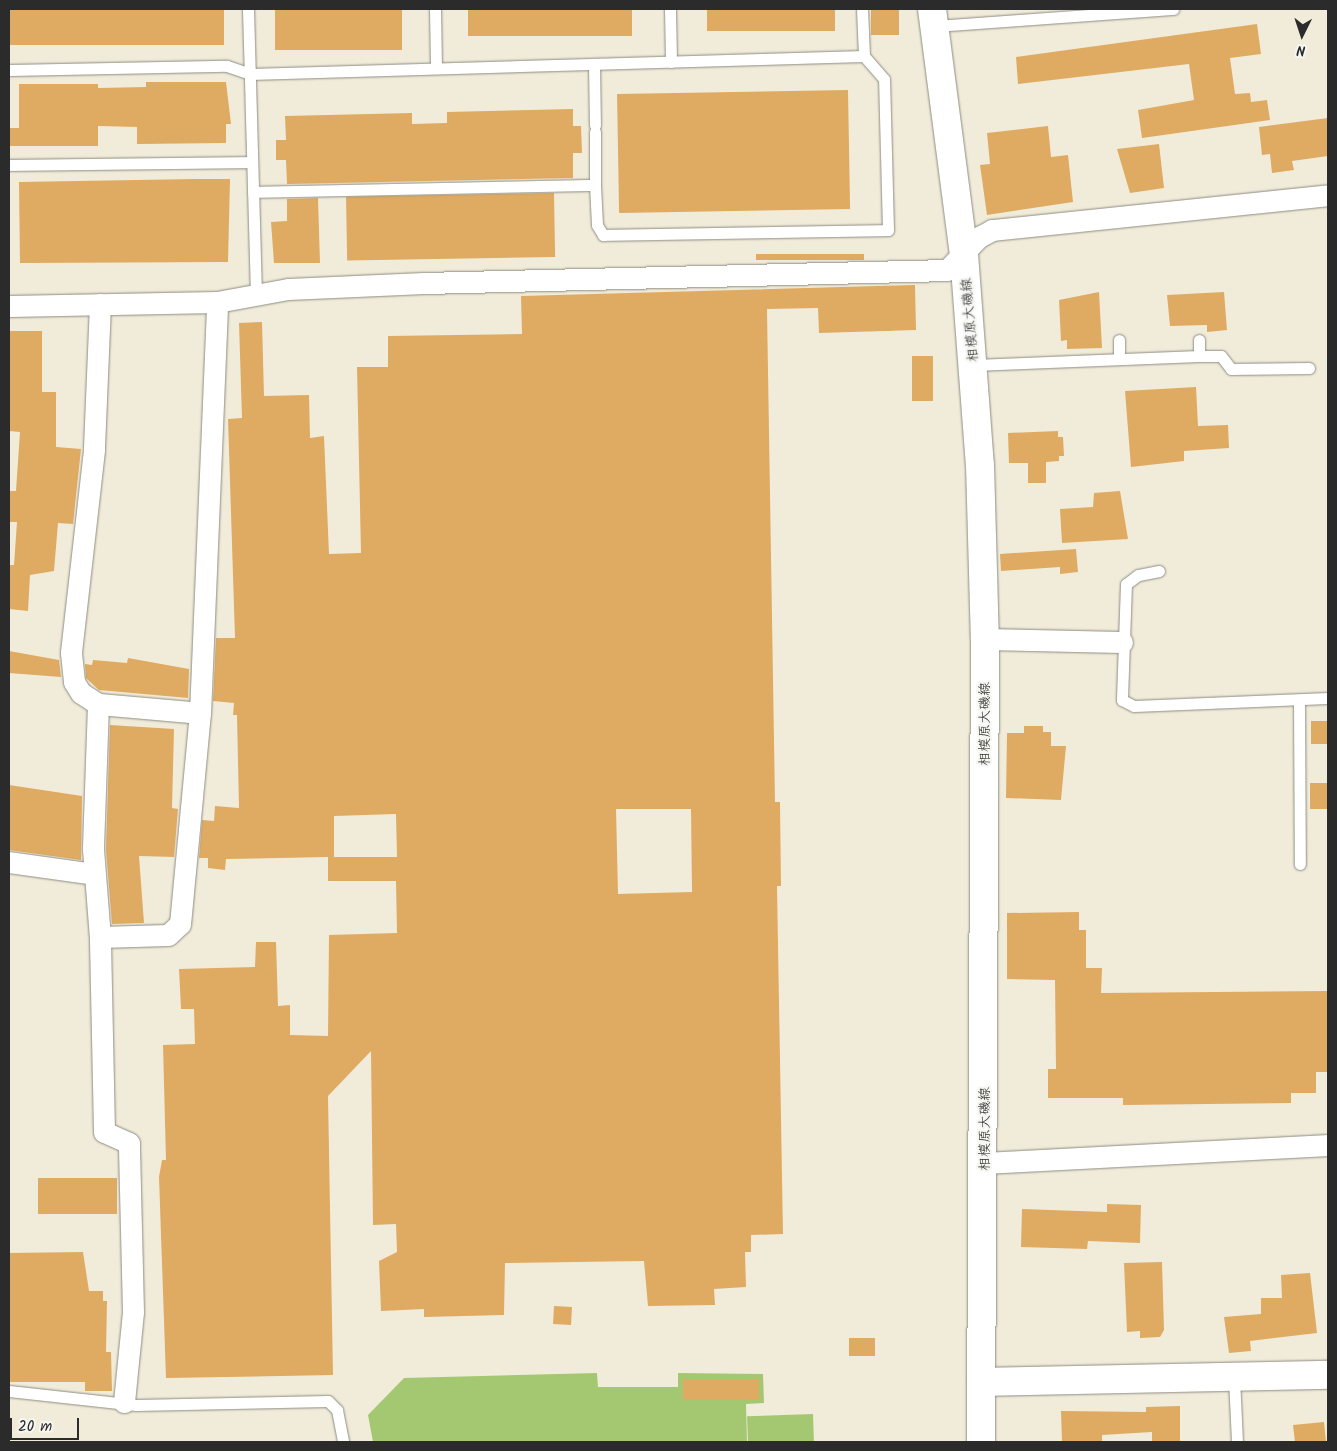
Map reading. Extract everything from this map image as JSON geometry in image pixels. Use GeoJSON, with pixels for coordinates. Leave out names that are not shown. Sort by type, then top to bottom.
{"type":"FeatureCollection","features":[{"type":"Feature","properties":{"kind":"main road","name":"相模原大磯線"},"geometry":{"type":"LineString","coordinates":[[933,17],[964,254],[974,365],[985,639],[985,1163],[981,1442]]}},
{"type":"Feature","properties":{"kind":"main road"},"geometry":{"type":"LineString","coordinates":[[981,1382],[1328,1375]]}},
{"type":"Feature","properties":{"kind":"street"},"geometry":{"type":"LineString","coordinates":[[9,306],[240,301],[256,293],[424,283],[947,270],[979,236],[992,230],[1328,195]]}},
{"type":"Feature","properties":{"kind":"street"},"geometry":{"type":"LineString","coordinates":[[100,937],[168,935],[180,924],[200,713],[217,302]]}},
{"type":"Feature","properties":{"kind":"street"},"geometry":{"type":"LineString","coordinates":[[100,304],[94,450],[71,653],[74,682],[81,693],[98,704],[200,713]]}},
{"type":"Feature","properties":{"kind":"street"},"geometry":{"type":"LineString","coordinates":[[985,639],[1122,642]]}},
{"type":"Feature","properties":{"kind":"street"},"geometry":{"type":"LineString","coordinates":[[98,704],[94,874],[100,937],[104,1132],[129,1143],[133,1312],[124,1402]]}},
{"type":"Feature","properties":{"kind":"street"},"geometry":{"type":"LineString","coordinates":[[9,862],[94,874]]}},
{"type":"Feature","properties":{"kind":"street"},"geometry":{"type":"LineString","coordinates":[[985,1163],[1328,1145]]}},
{"type":"Feature","properties":{"kind":"lane"},"geometry":{"type":"LineString","coordinates":[[248,9],[256,293]]}},
{"type":"Feature","properties":{"kind":"lane"},"geometry":{"type":"LineString","coordinates":[[435,9],[436,68]]}},
{"type":"Feature","properties":{"kind":"lane"},"geometry":{"type":"LineString","coordinates":[[670,9],[671,62]]}},
{"type":"Feature","properties":{"kind":"lane"},"geometry":{"type":"LineString","coordinates":[[594,64],[597,225],[603,235],[888,230],[884,79],[864,56],[862,9]]}},
{"type":"Feature","properties":{"kind":"lane"},"geometry":{"type":"LineString","coordinates":[[933,17],[1173,9]]}},
{"type":"Feature","properties":{"kind":"lane"},"geometry":{"type":"LineString","coordinates":[[9,70],[227,66],[250,74],[864,56]]}},
{"type":"Feature","properties":{"kind":"lane"},"geometry":{"type":"LineString","coordinates":[[9,165],[252,162]]}},
{"type":"Feature","properties":{"kind":"lane"},"geometry":{"type":"LineString","coordinates":[[253,192],[595,185]]}},
{"type":"Feature","properties":{"kind":"lane"},"geometry":{"type":"LineString","coordinates":[[1119,340],[1119,359]]}},
{"type":"Feature","properties":{"kind":"lane"},"geometry":{"type":"LineString","coordinates":[[1199,340],[1199,356]]}},
{"type":"Feature","properties":{"kind":"lane"},"geometry":{"type":"LineString","coordinates":[[974,365],[1221,356],[1232,369],[1309,368]]}},
{"type":"Feature","properties":{"kind":"lane"},"geometry":{"type":"LineString","coordinates":[[1159,570],[1138,575],[1126,584],[1120,689],[1122,700],[1134,706],[1328,698]]}},
{"type":"Feature","properties":{"kind":"lane"},"geometry":{"type":"LineString","coordinates":[[1299,700],[1300,864]]}},
{"type":"Feature","properties":{"kind":"lane"},"geometry":{"type":"LineString","coordinates":[[1234,1378],[1237,1442]]}},
{"type":"Feature","properties":{"kind":"lane"},"geometry":{"type":"LineString","coordinates":[[9,1391],[124,1402],[328,1401],[337,1410],[343,1442]]}},
{"type":"Feature","properties":{"kind":"green space"},"geometry":{"type":"Polygon","coordinates":[[[597,1373],[598,1387],[678,1387],[678,1373],[763,1374],[764,1403],[746,1404],[747,1442],[373,1442],[368,1415],[404,1378],[597,1373]]]}},
{"type":"Feature","properties":{"kind":"green space"},"geometry":{"type":"Polygon","coordinates":[[[813,1414],[814,1442],[748,1442],[747,1416],[813,1414]]]}},
{"type":"Feature","properties":{"kind":"building"},"geometry":{"type":"Polygon","coordinates":[[[9,9],[224,9],[224,45],[9,45],[9,9]]]}},
{"type":"Feature","properties":{"kind":"building"},"geometry":{"type":"Polygon","coordinates":[[[275,9],[402,9],[402,50],[275,50],[275,9]]]}},
{"type":"Feature","properties":{"kind":"building"},"geometry":{"type":"Polygon","coordinates":[[[468,9],[632,9],[632,36],[468,36],[468,9]]]}},
{"type":"Feature","properties":{"kind":"building"},"geometry":{"type":"Polygon","coordinates":[[[707,9],[835,9],[835,31],[707,31],[707,9]]]}},
{"type":"Feature","properties":{"kind":"building"},"geometry":{"type":"Polygon","coordinates":[[[871,9],[899,9],[899,35],[871,35],[871,9]]]}},
{"type":"Feature","properties":{"kind":"building"},"geometry":{"type":"Polygon","coordinates":[[[1257,24],[1261,54],[1230,58],[1235,94],[1250,93],[1251,102],[1267,100],[1270,120],[1142,138],[1138,110],[1194,100],[1189,64],[1018,84],[1016,57],[1257,24]]]}},
{"type":"Feature","properties":{"kind":"building"},"geometry":{"type":"Polygon","coordinates":[[[146,82],[226,82],[231,124],[226,124],[226,143],[137,144],[137,127],[98,126],[98,146],[9,146],[9,128],[19,128],[19,84],[98,84],[98,88],[146,87],[146,82]]]}},
{"type":"Feature","properties":{"kind":"building"},"geometry":{"type":"Polygon","coordinates":[[[848,90],[850,209],[619,213],[617,94],[848,90]]]}},
{"type":"Feature","properties":{"kind":"building"},"geometry":{"type":"Polygon","coordinates":[[[573,109],[573,126],[581,126],[582,153],[573,153],[573,178],[287,184],[286,160],[276,160],[276,140],[286,140],[285,116],[412,113],[412,124],[447,123],[447,112],[573,109]]]}},
{"type":"Feature","properties":{"kind":"building"},"geometry":{"type":"Polygon","coordinates":[[[1328,118],[1328,156],[1292,161],[1294,170],[1272,173],[1270,154],[1262,155],[1259,127],[1328,118]]]}},
{"type":"Feature","properties":{"kind":"building"},"geometry":{"type":"Polygon","coordinates":[[[1048,126],[1051,157],[1068,155],[1073,202],[987,215],[980,165],[990,164],[987,133],[1048,126]]]}},
{"type":"Feature","properties":{"kind":"building"},"geometry":{"type":"Polygon","coordinates":[[[1159,144],[1164,188],[1130,193],[1117,149],[1159,144]]]}},
{"type":"Feature","properties":{"kind":"building"},"geometry":{"type":"Polygon","coordinates":[[[230,179],[228,262],[20,263],[19,182],[230,179]]]}},
{"type":"Feature","properties":{"kind":"building"},"geometry":{"type":"Polygon","coordinates":[[[554,193],[555,257],[347,261],[346,197],[554,193]]]}},
{"type":"Feature","properties":{"kind":"building"},"geometry":{"type":"Polygon","coordinates":[[[318,198],[320,263],[274,263],[271,222],[287,221],[287,199],[318,198]]]}},
{"type":"Feature","properties":{"kind":"building"},"geometry":{"type":"Polygon","coordinates":[[[756,254],[864,254],[864,260],[756,260],[756,254]]]}},
{"type":"Feature","properties":{"kind":"building"},"geometry":{"type":"Polygon","coordinates":[[[915,285],[916,330],[819,333],[818,308],[767,309],[775,802],[780,802],[781,886],[777,886],[783,1234],[751,1235],[751,1252],[745,1252],[746,1287],[714,1289],[715,1305],[648,1306],[644,1261],[505,1263],[504,1315],[424,1317],[424,1309],[381,1311],[379,1261],[397,1252],[396,1224],[373,1225],[371,1051],[328,1096],[333,1375],[166,1378],[159,1177],[162,1160],[166,1160],[163,1045],[195,1044],[194,1009],[181,1009],[179,969],[255,967],[256,942],[276,942],[278,1006],[290,1005],[290,1035],[328,1036],[329,935],[397,933],[396,881],[328,881],[328,857],[226,859],[225,870],[208,868],[208,858],[199,858],[202,820],[214,821],[215,806],[239,808],[237,715],[233,715],[234,703],[213,701],[216,638],[235,638],[228,419],[242,418],[239,323],[262,322],[264,396],[309,395],[310,438],[324,436],[329,554],[361,553],[357,367],[388,367],[388,336],[522,334],[521,296],[915,285]],[[616,809],[618,894],[692,892],[691,809],[616,809]],[[396,814],[334,816],[334,857],[397,857],[396,814]]]}},
{"type":"Feature","properties":{"kind":"building"},"geometry":{"type":"Polygon","coordinates":[[[1099,292],[1102,348],[1067,349],[1067,340],[1061,341],[1059,300],[1099,292]]]}},
{"type":"Feature","properties":{"kind":"building"},"geometry":{"type":"Polygon","coordinates":[[[1224,292],[1227,330],[1207,332],[1207,325],[1170,326],[1167,295],[1224,292]]]}},
{"type":"Feature","properties":{"kind":"building"},"geometry":{"type":"Polygon","coordinates":[[[9,331],[42,331],[42,392],[56,392],[56,447],[81,449],[73,524],[58,523],[54,571],[30,575],[28,611],[9,609],[9,565],[14,565],[17,522],[9,522],[9,491],[16,491],[20,432],[9,431],[9,331]]]}},
{"type":"Feature","properties":{"kind":"building"},"geometry":{"type":"Polygon","coordinates":[[[912,356],[933,356],[933,401],[912,401],[912,356]]]}},
{"type":"Feature","properties":{"kind":"building"},"geometry":{"type":"Polygon","coordinates":[[[1196,387],[1198,426],[1228,425],[1229,448],[1184,451],[1184,461],[1131,467],[1125,391],[1196,387]]]}},
{"type":"Feature","properties":{"kind":"building"},"geometry":{"type":"Polygon","coordinates":[[[1058,431],[1058,437],[1063,437],[1064,456],[1059,456],[1059,461],[1046,462],[1046,483],[1028,483],[1028,463],[1009,463],[1008,433],[1058,431]]]}},
{"type":"Feature","properties":{"kind":"building"},"geometry":{"type":"Polygon","coordinates":[[[1120,491],[1128,539],[1062,543],[1060,509],[1093,507],[1094,493],[1120,491]]]}},
{"type":"Feature","properties":{"kind":"building"},"geometry":{"type":"Polygon","coordinates":[[[1076,549],[1078,572],[1060,574],[1060,567],[1001,571],[1000,554],[1076,549]]]}},
{"type":"Feature","properties":{"kind":"building"},"geometry":{"type":"Polygon","coordinates":[[[9,651],[59,660],[61,677],[9,673],[9,651]]]}},
{"type":"Feature","properties":{"kind":"building"},"geometry":{"type":"Polygon","coordinates":[[[128,658],[189,669],[188,698],[99,690],[86,678],[85,664],[92,665],[93,660],[127,663],[128,658]]]}},
{"type":"Feature","properties":{"kind":"building"},"geometry":{"type":"Polygon","coordinates":[[[1311,721],[1328,721],[1328,744],[1311,744],[1311,721]]]}},
{"type":"Feature","properties":{"kind":"building"},"geometry":{"type":"Polygon","coordinates":[[[110,725],[174,729],[172,808],[178,809],[174,857],[139,856],[144,923],[112,924],[106,849],[110,725]]]}},
{"type":"Feature","properties":{"kind":"building"},"geometry":{"type":"Polygon","coordinates":[[[1024,726],[1043,726],[1043,732],[1051,732],[1051,746],[1066,746],[1061,800],[1006,798],[1007,733],[1024,733],[1024,726]]]}},
{"type":"Feature","properties":{"kind":"building"},"geometry":{"type":"Polygon","coordinates":[[[1310,783],[1328,783],[1328,809],[1310,809],[1310,783]]]}},
{"type":"Feature","properties":{"kind":"building"},"geometry":{"type":"Polygon","coordinates":[[[9,785],[82,796],[81,860],[9,850],[9,785]]]}},
{"type":"Feature","properties":{"kind":"building"},"geometry":{"type":"Polygon","coordinates":[[[1079,912],[1079,930],[1086,930],[1086,968],[1102,968],[1101,993],[1328,991],[1328,1072],[1316,1072],[1316,1093],[1291,1093],[1291,1103],[1123,1105],[1123,1098],[1048,1098],[1048,1069],[1056,1069],[1055,980],[1007,979],[1007,913],[1079,912]]]}},
{"type":"Feature","properties":{"kind":"building"},"geometry":{"type":"Polygon","coordinates":[[[38,1178],[117,1178],[117,1214],[38,1214],[38,1178]]]}},
{"type":"Feature","properties":{"kind":"building"},"geometry":{"type":"Polygon","coordinates":[[[1107,1204],[1141,1205],[1140,1243],[1088,1241],[1087,1249],[1021,1247],[1022,1209],[1107,1212],[1107,1204]]]}},
{"type":"Feature","properties":{"kind":"building"},"geometry":{"type":"Polygon","coordinates":[[[83,1252],[89,1291],[103,1291],[103,1301],[107,1301],[106,1352],[111,1352],[112,1391],[85,1391],[85,1382],[9,1382],[9,1253],[83,1252]]]}},
{"type":"Feature","properties":{"kind":"building"},"geometry":{"type":"Polygon","coordinates":[[[1162,1262],[1164,1330],[1160,1337],[1140,1338],[1140,1331],[1127,1332],[1124,1263],[1162,1262]]]}},
{"type":"Feature","properties":{"kind":"building"},"geometry":{"type":"Polygon","coordinates":[[[1310,1273],[1317,1333],[1250,1341],[1251,1351],[1229,1353],[1224,1317],[1261,1314],[1261,1298],[1282,1298],[1281,1275],[1310,1273]]]}},
{"type":"Feature","properties":{"kind":"building"},"geometry":{"type":"Polygon","coordinates":[[[554,1306],[572,1307],[571,1325],[553,1324],[554,1306]]]}},
{"type":"Feature","properties":{"kind":"building"},"geometry":{"type":"Polygon","coordinates":[[[849,1338],[875,1338],[875,1356],[849,1356],[849,1338]]]}},
{"type":"Feature","properties":{"kind":"building"},"geometry":{"type":"Polygon","coordinates":[[[683,1379],[759,1379],[759,1400],[683,1400],[683,1379]]]}},
{"type":"Feature","properties":{"kind":"building"},"geometry":{"type":"Polygon","coordinates":[[[1180,1406],[1180,1442],[1152,1442],[1152,1432],[1102,1435],[1102,1442],[1062,1442],[1061,1411],[1146,1412],[1146,1407],[1180,1406]]]}},
{"type":"Feature","properties":{"kind":"building"},"geometry":{"type":"Polygon","coordinates":[[[1324,1422],[1326,1442],[1295,1442],[1293,1425],[1324,1422]]]}}]}
